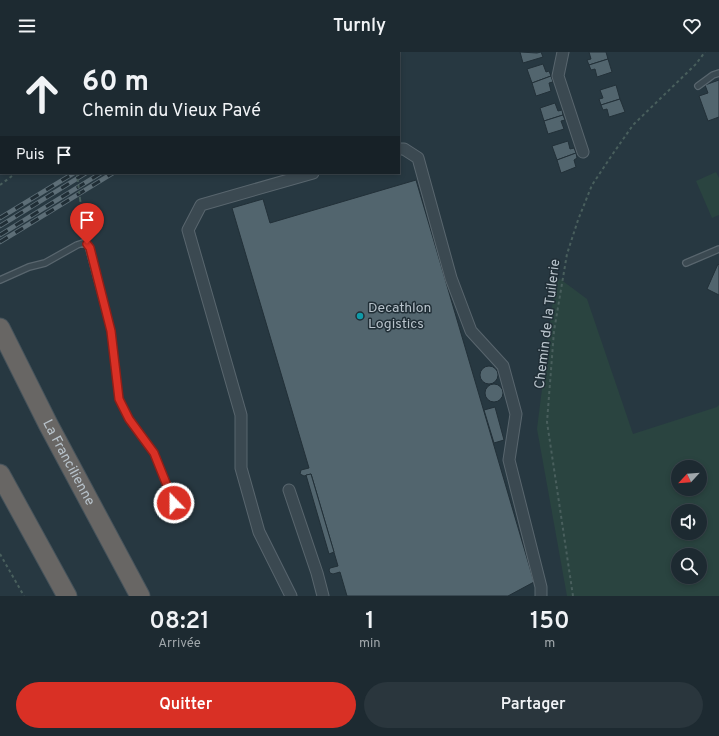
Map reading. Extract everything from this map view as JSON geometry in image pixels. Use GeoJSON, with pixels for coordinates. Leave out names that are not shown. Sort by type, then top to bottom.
{"type":"FeatureCollection","features":[{"type":"Feature","properties":{"kind":"highway","name":"La Francilienne"},"geometry":{"type":"LineString","coordinates":[[0,328],[48,424],[140,596]]}},
{"type":"Feature","properties":{"kind":"highway"},"geometry":{"type":"LineString","coordinates":[[0,474],[67,596]]}},
{"type":"Feature","properties":{"kind":"street"},"geometry":{"type":"LineString","coordinates":[[563,52],[558,76],[583,152]]}},
{"type":"Feature","properties":{"kind":"street"},"geometry":{"type":"LineString","coordinates":[[400,149],[404,149],[418,158],[451,278],[471,330],[503,366],[516,414],[509,460],[541,587],[541,596]]}},
{"type":"Feature","properties":{"kind":"street"},"geometry":{"type":"LineString","coordinates":[[291,596],[259,532],[241,468],[241,415],[188,230],[201,205],[310,174]]}},
{"type":"Feature","properties":{"kind":"street"},"geometry":{"type":"LineString","coordinates":[[289,490],[317,573],[322,596]]}},
{"type":"Feature","properties":{"kind":"lane"},"geometry":{"type":"LineString","coordinates":[[698,86],[713,75],[719,73]]}},
{"type":"Feature","properties":{"kind":"lane"},"geometry":{"type":"LineString","coordinates":[[0,280],[29,267],[45,263],[77,245],[83,243],[87,244],[90,248],[111,331],[119,399],[129,419],[154,453],[174,503]]}},
{"type":"Feature","properties":{"kind":"lane"},"geometry":{"type":"LineString","coordinates":[[686,263],[719,249]]}},
{"type":"Feature","properties":{"kind":"path","name":"Chemin de la Tuilerie"},"geometry":{"type":"LineString","coordinates":[[573,596],[547,422],[554,331],[567,254],[578,220],[592,185],[612,155],[634,125],[696,64],[705,52]]}},
{"type":"Feature","properties":{"kind":"path"},"geometry":{"type":"LineString","coordinates":[[0,185],[15,174]]}},
{"type":"Feature","properties":{"kind":"path"},"geometry":{"type":"LineString","coordinates":[[76,174],[87,244]]}},
{"type":"Feature","properties":{"kind":"path"},"geometry":{"type":"LineString","coordinates":[[0,554],[24,596]]}},
{"type":"Feature","properties":{"kind":"green space"},"geometry":{"type":"Polygon","coordinates":[[[716,172],[719,178],[719,215],[712,218],[696,181],[716,172]]]}},
{"type":"Feature","properties":{"kind":"green space"},"geometry":{"type":"Polygon","coordinates":[[[556,276],[587,299],[633,434],[717,407],[719,405],[719,596],[567,596],[537,429],[556,276]]]}},
{"type":"Feature","properties":{"kind":"building"},"geometry":{"type":"Polygon","coordinates":[[[520,52],[541,52],[543,57],[523,63],[520,52]]]}},
{"type":"Feature","properties":{"kind":"building"},"geometry":{"type":"Polygon","coordinates":[[[589,52],[606,52],[608,59],[589,65],[587,60],[591,59],[589,52]]]}},
{"type":"Feature","properties":{"kind":"building"},"geometry":{"type":"Polygon","coordinates":[[[608,59],[612,72],[597,77],[595,69],[591,70],[589,65],[608,59]]]}},
{"type":"Feature","properties":{"kind":"building"},"geometry":{"type":"Polygon","coordinates":[[[543,64],[546,72],[549,71],[551,76],[532,83],[527,69],[543,64]]]}},
{"type":"Feature","properties":{"kind":"building"},"geometry":{"type":"Polygon","coordinates":[[[551,76],[553,82],[549,83],[551,91],[536,96],[532,83],[551,76]]]}},
{"type":"Feature","properties":{"kind":"building"},"geometry":{"type":"Polygon","coordinates":[[[719,80],[719,117],[708,121],[699,96],[708,93],[705,85],[719,80]]]}},
{"type":"Feature","properties":{"kind":"building"},"geometry":{"type":"Polygon","coordinates":[[[616,85],[620,99],[601,105],[599,99],[603,98],[600,90],[616,85]]]}},
{"type":"Feature","properties":{"kind":"building"},"geometry":{"type":"Polygon","coordinates":[[[620,99],[625,112],[609,117],[607,109],[603,110],[601,105],[620,99]]]}},
{"type":"Feature","properties":{"kind":"building"},"geometry":{"type":"Polygon","coordinates":[[[555,103],[558,111],[562,110],[563,115],[544,121],[540,108],[555,103]]]}},
{"type":"Feature","properties":{"kind":"building"},"geometry":{"type":"Polygon","coordinates":[[[563,115],[565,120],[561,121],[564,129],[548,134],[544,121],[563,115]]]}},
{"type":"Feature","properties":{"kind":"building"},"geometry":{"type":"Polygon","coordinates":[[[568,141],[570,149],[574,148],[576,153],[557,160],[552,146],[568,141]]]}},
{"type":"Feature","properties":{"kind":"building"},"geometry":{"type":"Polygon","coordinates":[[[576,153],[577,158],[574,160],[576,167],[561,173],[557,160],[576,153]]]}},
{"type":"Feature","properties":{"kind":"building","name":"Decathlon Logistics"},"geometry":{"type":"Polygon","coordinates":[[[416,180],[534,582],[508,596],[347,596],[340,572],[333,574],[330,573],[330,568],[338,566],[311,474],[304,476],[300,474],[301,470],[309,468],[232,208],[263,199],[270,223],[416,180]]]}},
{"type":"Feature","properties":{"kind":"building"},"geometry":{"type":"Polygon","coordinates":[[[718,264],[719,265],[719,295],[707,289],[718,264]]]}},
{"type":"Feature","properties":{"kind":"building"},"geometry":{"type":"Polygon","coordinates":[[[489,366],[495,369],[498,375],[495,381],[489,384],[483,381],[480,375],[483,369],[489,366]]]}},
{"type":"Feature","properties":{"kind":"building"},"geometry":{"type":"Polygon","coordinates":[[[494,384],[500,387],[503,393],[500,399],[494,402],[488,399],[485,393],[488,387],[494,384]]]}},
{"type":"Feature","properties":{"kind":"building"},"geometry":{"type":"Polygon","coordinates":[[[495,407],[504,440],[494,443],[484,410],[495,407]]]}},
{"type":"Feature","properties":{"kind":"building"},"geometry":{"type":"Polygon","coordinates":[[[311,474],[334,552],[329,554],[306,475],[311,474]]]}},
{"type":"Feature","properties":{"kind":"railway"},"geometry":{"type":"LineString","coordinates":[[0,218],[72,174]]}},
{"type":"Feature","properties":{"kind":"railway"},"geometry":{"type":"LineString","coordinates":[[0,226],[84,174]]}},
{"type":"Feature","properties":{"kind":"railway"},"geometry":{"type":"LineString","coordinates":[[0,235],[99,174]]}},
{"type":"Feature","properties":{"kind":"railway"},"geometry":{"type":"LineString","coordinates":[[0,242],[111,174]]}},
{"type":"Feature","properties":{"kind":"place","name":"Decathlon Logistics"},"geometry":{"type":"Point","coordinates":[360,316]}},
{"type":"Feature","properties":{"kind":"route"},"geometry":{"type":"LineString","coordinates":[[87,244],[90,248],[111,331],[119,399],[129,419],[154,453],[174,503]]}}]}
